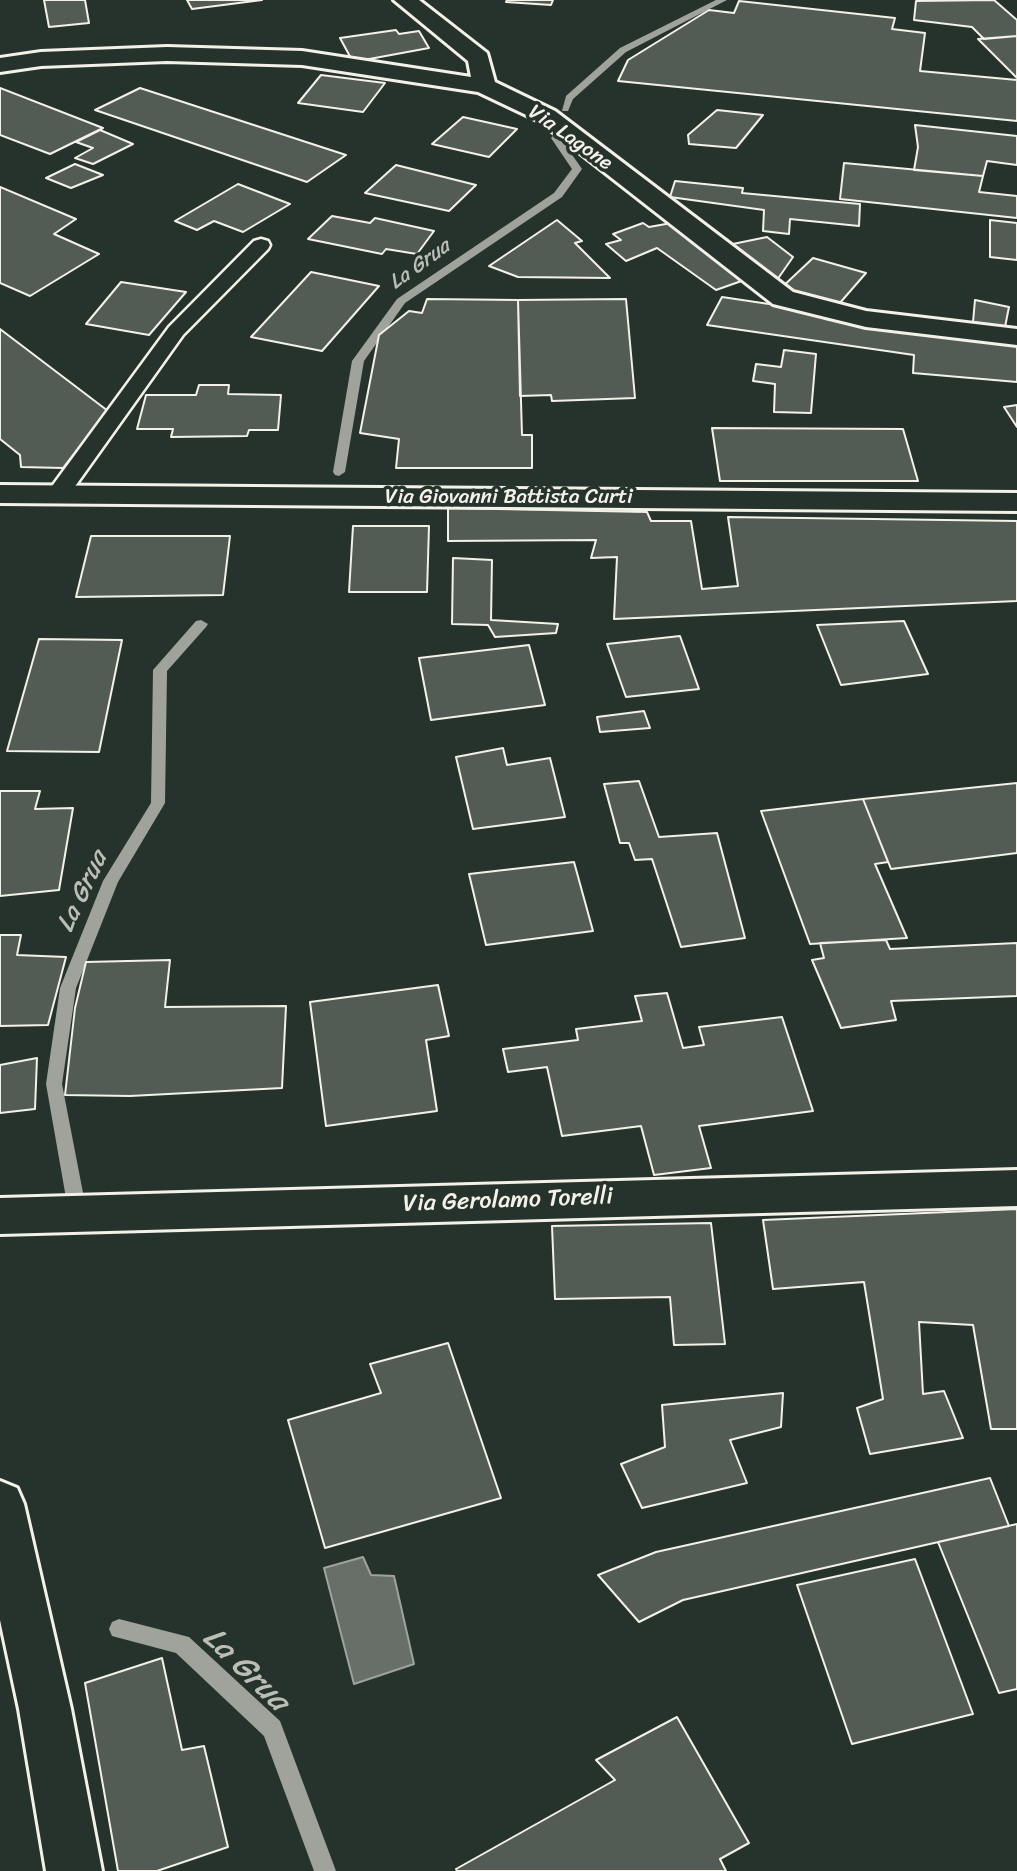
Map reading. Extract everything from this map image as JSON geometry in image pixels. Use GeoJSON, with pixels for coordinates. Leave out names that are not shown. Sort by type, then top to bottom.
{"type":"FeatureCollection","features":[{"type":"Feature","properties":{"kind":"street"},"geometry":{"type":"LineString","coordinates":[[405,0],[479,58],[484,86]]}},
{"type":"Feature","properties":{"kind":"street","name":"Via Lagone"},"geometry":{"type":"LineString","coordinates":[[0,65],[41,60],[167,54],[302,58],[484,86],[547,116],[783,298],[866,319],[1017,337]]}},
{"type":"Feature","properties":{"kind":"street","name":"Via Giovanni Battista Curti"},"geometry":{"type":"LineString","coordinates":[[0,494],[1017,502]]}},
{"type":"Feature","properties":{"kind":"street","name":"Via Gerolamo Torelli"},"geometry":{"type":"LineString","coordinates":[[0,1216],[1017,1188]]}},
{"type":"Feature","properties":{"kind":"street"},"geometry":{"type":"LineString","coordinates":[[0,1504],[45,1710],[74,1871]]}},
{"type":"Feature","properties":{"kind":"lane"},"geometry":{"type":"LineString","coordinates":[[58,494],[176,331],[261,245]]}},
{"type":"Feature","properties":{"kind":"shaded area"},"geometry":{"type":"Polygon","coordinates":[[[363,1557],[371,1575],[394,1576],[414,1664],[354,1684],[324,1568],[363,1557]]]}},
{"type":"Feature","properties":{"kind":"building"},"geometry":{"type":"Polygon","coordinates":[[[44,0],[85,0],[89,23],[49,27],[44,0]]]}},
{"type":"Feature","properties":{"kind":"building"},"geometry":{"type":"Polygon","coordinates":[[[187,0],[262,0],[192,9],[187,0]]]}},
{"type":"Feature","properties":{"kind":"building"},"geometry":{"type":"Polygon","coordinates":[[[553,0],[551,5],[506,2],[553,0]]]}},
{"type":"Feature","properties":{"kind":"building"},"geometry":{"type":"Polygon","coordinates":[[[994,0],[1017,20],[1017,36],[984,39],[972,27],[914,20],[916,1],[994,0]]]}},
{"type":"Feature","properties":{"kind":"building"},"geometry":{"type":"Polygon","coordinates":[[[739,1],[895,18],[892,29],[925,33],[920,71],[1017,80],[1017,121],[618,81],[628,60],[709,10],[734,13],[739,1]]]}},
{"type":"Feature","properties":{"kind":"building"},"geometry":{"type":"Polygon","coordinates":[[[396,30],[399,34],[419,31],[429,48],[353,62],[340,38],[396,30]]]}},
{"type":"Feature","properties":{"kind":"building"},"geometry":{"type":"Polygon","coordinates":[[[1017,36],[1017,78],[978,39],[1017,36]]]}},
{"type":"Feature","properties":{"kind":"building"},"geometry":{"type":"Polygon","coordinates":[[[321,75],[385,83],[363,112],[298,103],[321,75]]]}},
{"type":"Feature","properties":{"kind":"building"},"geometry":{"type":"Polygon","coordinates":[[[0,88],[103,128],[50,154],[0,135],[0,88]]]}},
{"type":"Feature","properties":{"kind":"building"},"geometry":{"type":"Polygon","coordinates":[[[140,88],[346,155],[307,182],[95,110],[140,88]]]}},
{"type":"Feature","properties":{"kind":"building"},"geometry":{"type":"Polygon","coordinates":[[[717,110],[763,115],[736,148],[689,144],[688,135],[717,110]]]}},
{"type":"Feature","properties":{"kind":"building"},"geometry":{"type":"Polygon","coordinates":[[[463,117],[517,129],[489,157],[432,144],[463,117]]]}},
{"type":"Feature","properties":{"kind":"building"},"geometry":{"type":"Polygon","coordinates":[[[915,125],[1017,136],[1017,165],[987,161],[983,176],[914,170],[918,147],[915,125]]]}},
{"type":"Feature","properties":{"kind":"building"},"geometry":{"type":"Polygon","coordinates":[[[100,130],[133,144],[93,164],[75,158],[93,148],[76,142],[100,130]]]}},
{"type":"Feature","properties":{"kind":"building"},"geometry":{"type":"Polygon","coordinates":[[[844,163],[983,176],[979,192],[1017,196],[1017,218],[840,199],[844,163]]]}},
{"type":"Feature","properties":{"kind":"building"},"geometry":{"type":"Polygon","coordinates":[[[75,164],[103,175],[71,188],[46,178],[75,164]]]}},
{"type":"Feature","properties":{"kind":"building"},"geometry":{"type":"Polygon","coordinates":[[[396,165],[476,185],[449,211],[365,193],[396,165]]]}},
{"type":"Feature","properties":{"kind":"building"},"geometry":{"type":"Polygon","coordinates":[[[675,181],[743,188],[742,193],[860,204],[859,226],[790,219],[789,234],[763,231],[764,210],[670,197],[675,181]]]}},
{"type":"Feature","properties":{"kind":"building"},"geometry":{"type":"Polygon","coordinates":[[[238,184],[290,204],[243,232],[214,221],[197,230],[175,221],[238,184]]]}},
{"type":"Feature","properties":{"kind":"building"},"geometry":{"type":"Polygon","coordinates":[[[0,187],[76,219],[54,234],[99,254],[30,296],[0,283],[0,187]]]}},
{"type":"Feature","properties":{"kind":"building"},"geometry":{"type":"Polygon","coordinates":[[[332,216],[370,223],[375,218],[434,231],[417,254],[386,249],[382,254],[308,239],[332,216]]]}},
{"type":"Feature","properties":{"kind":"building"},"geometry":{"type":"Polygon","coordinates":[[[557,220],[582,241],[575,243],[610,278],[518,277],[489,266],[557,220]]]}},
{"type":"Feature","properties":{"kind":"building"},"geometry":{"type":"Polygon","coordinates":[[[990,220],[1017,223],[1017,260],[990,257],[990,220]]]}},
{"type":"Feature","properties":{"kind":"building"},"geometry":{"type":"Polygon","coordinates":[[[677,222],[750,278],[716,290],[657,248],[626,261],[606,244],[621,240],[613,234],[643,223],[649,227],[677,222]]]}},
{"type":"Feature","properties":{"kind":"building"},"geometry":{"type":"Polygon","coordinates":[[[767,237],[793,257],[777,280],[728,245],[767,237]]]}},
{"type":"Feature","properties":{"kind":"building"},"geometry":{"type":"Polygon","coordinates":[[[813,258],[866,273],[839,304],[779,290],[813,258]]]}},
{"type":"Feature","properties":{"kind":"building"},"geometry":{"type":"Polygon","coordinates":[[[311,272],[379,286],[322,351],[251,337],[311,272]]]}},
{"type":"Feature","properties":{"kind":"building"},"geometry":{"type":"Polygon","coordinates":[[[121,282],[186,292],[149,335],[86,324],[121,282]]]}},
{"type":"Feature","properties":{"kind":"building"},"geometry":{"type":"Polygon","coordinates":[[[722,297],[769,304],[779,301],[828,312],[825,319],[1017,341],[1017,382],[913,373],[914,355],[707,325],[722,297]]]}},
{"type":"Feature","properties":{"kind":"building"},"geometry":{"type":"Polygon","coordinates":[[[427,299],[518,300],[522,435],[532,435],[532,468],[396,468],[399,439],[360,433],[379,335],[409,311],[422,313],[427,299]]]}},
{"type":"Feature","properties":{"kind":"building"},"geometry":{"type":"Polygon","coordinates":[[[626,299],[635,398],[552,401],[551,395],[520,396],[518,300],[626,299]]]}},
{"type":"Feature","properties":{"kind":"building"},"geometry":{"type":"Polygon","coordinates":[[[975,300],[1009,307],[1005,327],[973,322],[975,300]]]}},
{"type":"Feature","properties":{"kind":"building"},"geometry":{"type":"Polygon","coordinates":[[[0,329],[108,411],[63,468],[21,467],[20,455],[0,439],[0,329]]]}},
{"type":"Feature","properties":{"kind":"building"},"geometry":{"type":"Polygon","coordinates":[[[784,350],[816,354],[811,413],[774,412],[775,384],[753,381],[756,364],[781,367],[784,350]]]}},
{"type":"Feature","properties":{"kind":"building"},"geometry":{"type":"Polygon","coordinates":[[[199,385],[229,385],[228,394],[281,395],[278,430],[249,430],[247,436],[171,437],[173,429],[137,429],[146,395],[196,395],[199,385]]]}},
{"type":"Feature","properties":{"kind":"building"},"geometry":{"type":"Polygon","coordinates":[[[1017,405],[1017,427],[1004,407],[1017,405]]]}},
{"type":"Feature","properties":{"kind":"building"},"geometry":{"type":"Polygon","coordinates":[[[712,428],[903,429],[918,481],[720,481],[712,428]]]}},
{"type":"Feature","properties":{"kind":"building"},"geometry":{"type":"Polygon","coordinates":[[[448,508],[647,512],[651,521],[691,521],[702,589],[738,586],[728,517],[1017,521],[1017,601],[614,619],[617,557],[591,558],[596,540],[448,541],[448,508]]]}},
{"type":"Feature","properties":{"kind":"building"},"geometry":{"type":"Polygon","coordinates":[[[353,526],[429,526],[427,592],[349,592],[353,526]]]}},
{"type":"Feature","properties":{"kind":"building"},"geometry":{"type":"Polygon","coordinates":[[[91,536],[230,536],[223,595],[76,597],[91,536]]]}},
{"type":"Feature","properties":{"kind":"building"},"geometry":{"type":"Polygon","coordinates":[[[453,558],[492,560],[491,620],[558,624],[556,633],[495,637],[488,625],[452,624],[453,558]]]}},
{"type":"Feature","properties":{"kind":"building"},"geometry":{"type":"Polygon","coordinates":[[[904,621],[928,674],[841,685],[817,625],[904,621]]]}},
{"type":"Feature","properties":{"kind":"building"},"geometry":{"type":"Polygon","coordinates":[[[680,636],[699,689],[626,697],[607,644],[680,636]]]}},
{"type":"Feature","properties":{"kind":"building"},"geometry":{"type":"Polygon","coordinates":[[[39,639],[122,640],[99,752],[7,751],[39,639]]]}},
{"type":"Feature","properties":{"kind":"building"},"geometry":{"type":"Polygon","coordinates":[[[529,645],[545,705],[431,720],[419,658],[529,645]]]}},
{"type":"Feature","properties":{"kind":"building"},"geometry":{"type":"Polygon","coordinates":[[[644,711],[650,728],[600,732],[597,717],[644,711]]]}},
{"type":"Feature","properties":{"kind":"building"},"geometry":{"type":"Polygon","coordinates":[[[503,748],[507,765],[550,758],[565,817],[473,829],[456,757],[503,748]]]}},
{"type":"Feature","properties":{"kind":"building"},"geometry":{"type":"Polygon","coordinates":[[[639,781],[659,837],[717,833],[745,938],[681,947],[652,859],[635,860],[629,843],[620,843],[604,784],[639,781]]]}},
{"type":"Feature","properties":{"kind":"building"},"geometry":{"type":"Polygon","coordinates":[[[1017,783],[1017,853],[891,869],[863,799],[1017,783]]]}},
{"type":"Feature","properties":{"kind":"building"},"geometry":{"type":"Polygon","coordinates":[[[0,791],[40,791],[35,809],[73,808],[59,890],[0,896],[0,791]]]}},
{"type":"Feature","properties":{"kind":"building"},"geometry":{"type":"Polygon","coordinates":[[[863,799],[888,862],[875,864],[907,938],[810,944],[761,811],[863,799]]]}},
{"type":"Feature","properties":{"kind":"building"},"geometry":{"type":"Polygon","coordinates":[[[574,862],[593,931],[486,945],[469,874],[574,862]]]}},
{"type":"Feature","properties":{"kind":"building"},"geometry":{"type":"Polygon","coordinates":[[[0,935],[21,935],[17,955],[66,957],[48,1025],[0,1026],[0,935]]]}},
{"type":"Feature","properties":{"kind":"building"},"geometry":{"type":"Polygon","coordinates":[[[886,940],[890,949],[1017,943],[1017,996],[891,1001],[896,1020],[841,1028],[812,960],[824,958],[820,943],[886,940]]]}},
{"type":"Feature","properties":{"kind":"building"},"geometry":{"type":"Polygon","coordinates":[[[170,960],[165,1007],[286,1006],[282,1088],[130,1096],[65,1095],[75,1008],[86,962],[170,960]]]}},
{"type":"Feature","properties":{"kind":"building"},"geometry":{"type":"Polygon","coordinates":[[[438,985],[449,1036],[426,1040],[437,1111],[326,1126],[310,1002],[438,985]]]}},
{"type":"Feature","properties":{"kind":"building"},"geometry":{"type":"Polygon","coordinates":[[[667,993],[683,1048],[704,1045],[699,1027],[782,1017],[813,1111],[699,1126],[711,1168],[654,1175],[641,1126],[562,1136],[547,1067],[508,1072],[503,1049],[578,1040],[576,1029],[642,1021],[635,996],[667,993]]]}},
{"type":"Feature","properties":{"kind":"building"},"geometry":{"type":"Polygon","coordinates":[[[37,1058],[35,1109],[0,1113],[0,1065],[37,1058]]]}},
{"type":"Feature","properties":{"kind":"building"},"geometry":{"type":"Polygon","coordinates":[[[1017,1209],[1017,1429],[991,1429],[973,1325],[919,1322],[923,1394],[944,1391],[963,1438],[870,1454],[857,1408],[883,1399],[864,1282],[773,1289],[763,1220],[1017,1209]]]}},
{"type":"Feature","properties":{"kind":"building"},"geometry":{"type":"Polygon","coordinates":[[[711,1223],[725,1344],[674,1345],[670,1297],[555,1299],[552,1226],[711,1223]]]}},
{"type":"Feature","properties":{"kind":"building"},"geometry":{"type":"Polygon","coordinates":[[[448,1343],[501,1498],[325,1548],[288,1420],[381,1393],[370,1364],[448,1343]]]}},
{"type":"Feature","properties":{"kind":"building"},"geometry":{"type":"Polygon","coordinates":[[[783,1393],[781,1427],[730,1440],[747,1483],[642,1508],[621,1464],[665,1447],[662,1405],[783,1393]]]}},
{"type":"Feature","properties":{"kind":"building"},"geometry":{"type":"Polygon","coordinates":[[[990,1478],[1009,1526],[683,1600],[639,1622],[598,1575],[656,1552],[990,1478]]]}},
{"type":"Feature","properties":{"kind":"building"},"geometry":{"type":"Polygon","coordinates":[[[1017,1524],[1017,1689],[999,1693],[938,1542],[1017,1524]]]}},
{"type":"Feature","properties":{"kind":"building"},"geometry":{"type":"Polygon","coordinates":[[[915,1559],[973,1714],[852,1744],[797,1585],[915,1559]]]}},
{"type":"Feature","properties":{"kind":"building"},"geometry":{"type":"Polygon","coordinates":[[[162,1658],[182,1750],[204,1746],[228,1847],[157,1871],[118,1871],[85,1683],[162,1658]]]}},
{"type":"Feature","properties":{"kind":"building"},"geometry":{"type":"Polygon","coordinates":[[[677,1717],[749,1843],[720,1859],[726,1871],[457,1871],[456,1869],[615,1780],[596,1760],[677,1717]]]}},
{"type":"Feature","properties":{"kind":"waterway","name":"La Grua"},"geometry":{"type":"LineString","coordinates":[[565,109],[569,98],[623,50],[723,0]]}},
{"type":"Feature","properties":{"kind":"waterway","name":"La Grua"},"geometry":{"type":"LineString","coordinates":[[339,472],[358,361],[401,301],[558,195],[577,169],[556,138]]}},
{"type":"Feature","properties":{"kind":"waterway","name":"La Grua"},"geometry":{"type":"LineString","coordinates":[[75,1198],[54,1084],[68,988],[111,881],[158,803],[160,670],[201,624]]}},
{"type":"Feature","properties":{"kind":"waterway","name":"La Grua"},"geometry":{"type":"LineString","coordinates":[[119,1629],[182,1644],[272,1729],[325,1871]]}}]}
